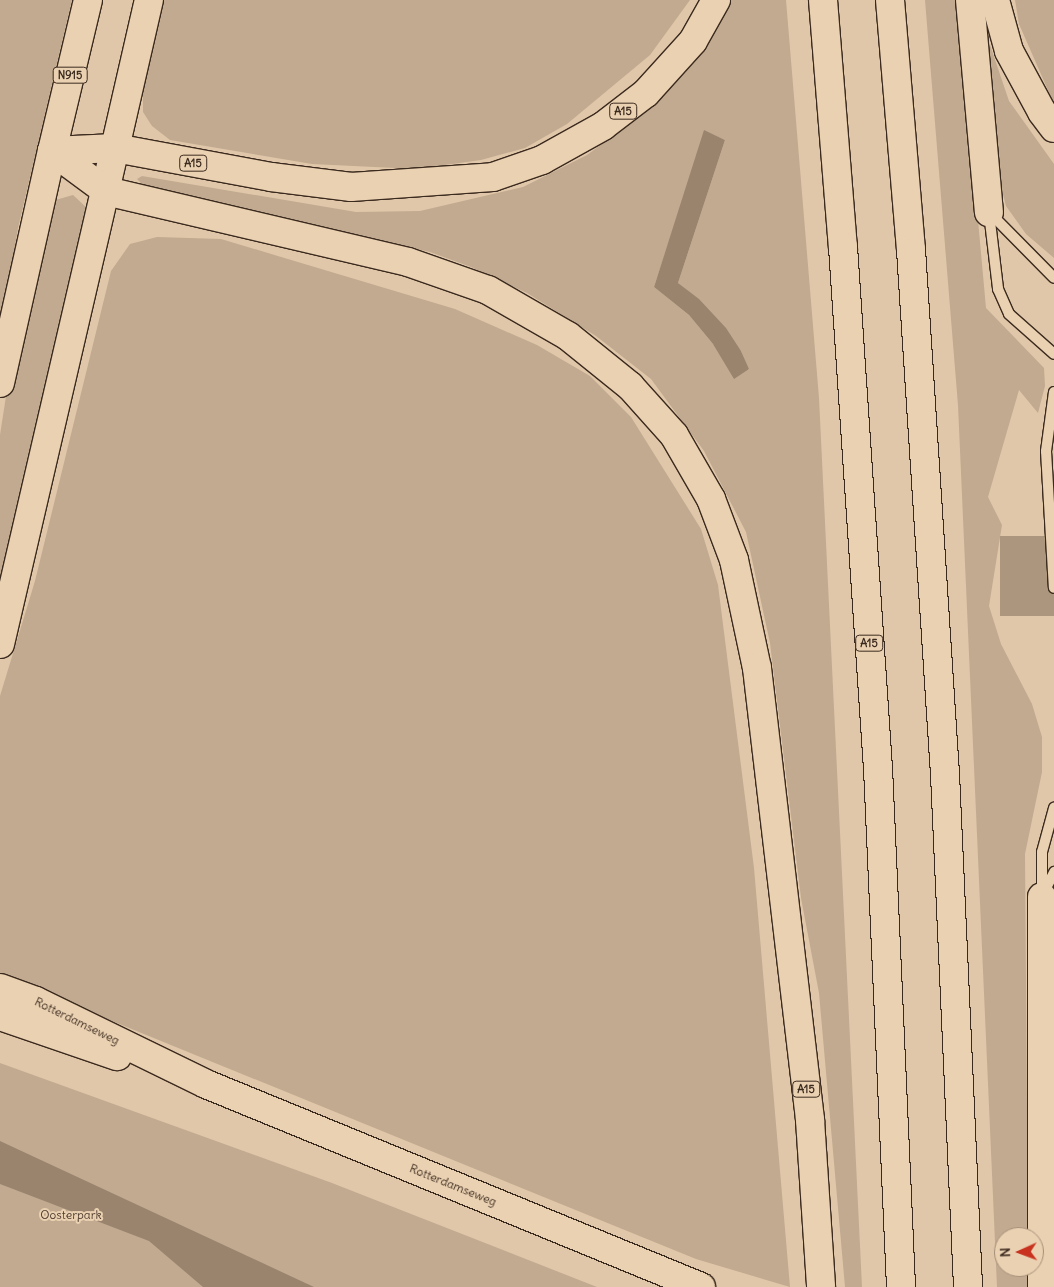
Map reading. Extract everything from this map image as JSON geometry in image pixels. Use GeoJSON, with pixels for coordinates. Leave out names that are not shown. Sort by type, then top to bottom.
{"type":"FeatureCollection","features":[{"type":"Feature","properties":{"kind":"main road","name":"N915"},"geometry":{"type":"LineString","coordinates":[[0,384],[88,0]]}},
{"type":"Feature","properties":{"kind":"main road"},"geometry":{"type":"LineString","coordinates":[[0,644],[149,0]]}},
{"type":"Feature","properties":{"kind":"main road","name":"A15"},"geometry":{"type":"LineString","coordinates":[[52,151],[115,148],[271,178],[351,187],[493,177],[550,156],[604,126],[646,93],[693,41],[716,0]]}},
{"type":"Feature","properties":{"kind":"main road","name":"A15"},"geometry":{"type":"LineString","coordinates":[[823,0],[843,247],[878,768],[901,1287]]}},
{"type":"Feature","properties":{"kind":"main road"},"geometry":{"type":"LineString","coordinates":[[890,0],[911,250],[945,774],[968,1287]]}},
{"type":"Feature","properties":{"kind":"main road"},"geometry":{"type":"LineString","coordinates":[[970,0],[989,212]]}},
{"type":"Feature","properties":{"kind":"main road"},"geometry":{"type":"LineString","coordinates":[[995,0],[1009,51],[1042,112],[1054,128]]}},
{"type":"Feature","properties":{"kind":"main road","name":"A15"},"geometry":{"type":"LineString","coordinates":[[52,151],[106,190],[408,262],[488,290],[568,336],[630,386],[674,435],[711,498],[734,560],[757,668],[810,1120],[821,1287]]}},
{"type":"Feature","properties":{"kind":"main road"},"geometry":{"type":"LineString","coordinates":[[1042,897],[1042,1287]]}},
{"type":"Feature","properties":{"kind":"main road","name":"Rotterdamseweg"},"geometry":{"type":"LineString","coordinates":[[0,988],[36,1001],[206,1084],[701,1287]]}},
{"type":"Feature","properties":{"kind":"main road","name":"Rotterdamseweg"},"geometry":{"type":"LineString","coordinates":[[0,1016],[206,1084]]}},
{"type":"Feature","properties":{"kind":"lane"},"geometry":{"type":"LineString","coordinates":[[989,212],[1054,278]]}},
{"type":"Feature","properties":{"kind":"lane"},"geometry":{"type":"LineString","coordinates":[[989,212],[998,289],[1009,314],[1054,354]]}},
{"type":"Feature","properties":{"kind":"lane"},"geometry":{"type":"LineString","coordinates":[[1054,392],[1046,451],[1046,490],[1054,588]]}},
{"type":"Feature","properties":{"kind":"lane"},"geometry":{"type":"LineString","coordinates":[[1042,897],[1042,852],[1054,808]]}},
{"type":"Feature","properties":{"kind":"lane"},"geometry":{"type":"LineString","coordinates":[[1042,897],[1054,872]]}},
{"type":"Feature","properties":{"kind":"green space"},"geometry":{"type":"Polygon","coordinates":[[[0,0],[72,0],[18,228],[0,339],[0,0]]]}},
{"type":"Feature","properties":{"kind":"green space"},"geometry":{"type":"Polygon","coordinates":[[[161,0],[690,0],[650,55],[567,124],[525,148],[481,160],[416,169],[312,164],[170,140],[152,126],[143,112],[143,89],[161,0]]]}},
{"type":"Feature","properties":{"kind":"green space"},"geometry":{"type":"Polygon","coordinates":[[[728,0],[786,0],[819,398],[862,1287],[845,1287],[819,993],[801,898],[770,643],[746,532],[704,451],[651,379],[596,336],[527,293],[471,267],[430,252],[143,185],[137,179],[142,176],[356,212],[420,211],[523,187],[587,155],[648,110],[687,70],[728,0]],[[705,131],[654,287],[689,315],[713,344],[749,370],[741,351],[678,283],[725,140],[705,131]]]}},
{"type":"Feature","properties":{"kind":"green space"},"geometry":{"type":"Polygon","coordinates":[[[925,0],[958,0],[986,308],[1044,368],[1045,386],[1038,413],[1019,390],[988,497],[1002,525],[989,606],[1001,644],[1032,704],[1042,737],[1042,772],[1025,854],[1028,1227],[994,1227],[958,405],[925,0]]]}},
{"type":"Feature","properties":{"kind":"green space"},"geometry":{"type":"Polygon","coordinates":[[[1015,0],[1054,0],[1054,104],[1019,24],[1015,0]]]}},
{"type":"Feature","properties":{"kind":"green space"},"geometry":{"type":"Polygon","coordinates":[[[987,36],[1009,101],[1054,164],[1054,258],[1026,234],[1006,206],[998,175],[987,36]]]}},
{"type":"Feature","properties":{"kind":"green space"},"geometry":{"type":"Polygon","coordinates":[[[73,195],[88,209],[0,603],[0,435],[9,377],[52,201],[73,195]]]}},
{"type":"Feature","properties":{"kind":"green space"},"geometry":{"type":"Polygon","coordinates":[[[157,237],[221,239],[455,309],[537,345],[590,376],[631,417],[701,529],[718,585],[754,868],[790,1287],[696,1259],[36,990],[0,979],[0,696],[35,581],[111,271],[130,244],[157,237]]]}},
{"type":"Feature","properties":{"kind":"green space","name":"Oosterpark"},"geometry":{"type":"Polygon","coordinates":[[[0,1063],[332,1183],[597,1287],[0,1287],[0,1063]]]}},
{"type":"Feature","properties":{"kind":"green space"},"geometry":{"type":"Polygon","coordinates":[[[997,1277],[1028,1277],[1028,1287],[997,1287],[997,1277]]]}},
{"type":"Feature","properties":{"kind":"shaded area"},"geometry":{"type":"Polygon","coordinates":[[[704,130],[725,140],[678,283],[699,299],[726,328],[741,351],[749,369],[734,379],[713,344],[689,315],[654,287],[704,130]]]}},
{"type":"Feature","properties":{"kind":"shaded area"},"geometry":{"type":"Polygon","coordinates":[[[0,1141],[314,1287],[203,1287],[149,1241],[0,1184],[0,1141]]]}},
{"type":"Feature","properties":{"kind":"building"},"geometry":{"type":"Polygon","coordinates":[[[1000,536],[1054,536],[1054,616],[1000,616],[1000,536]]]}}]}
